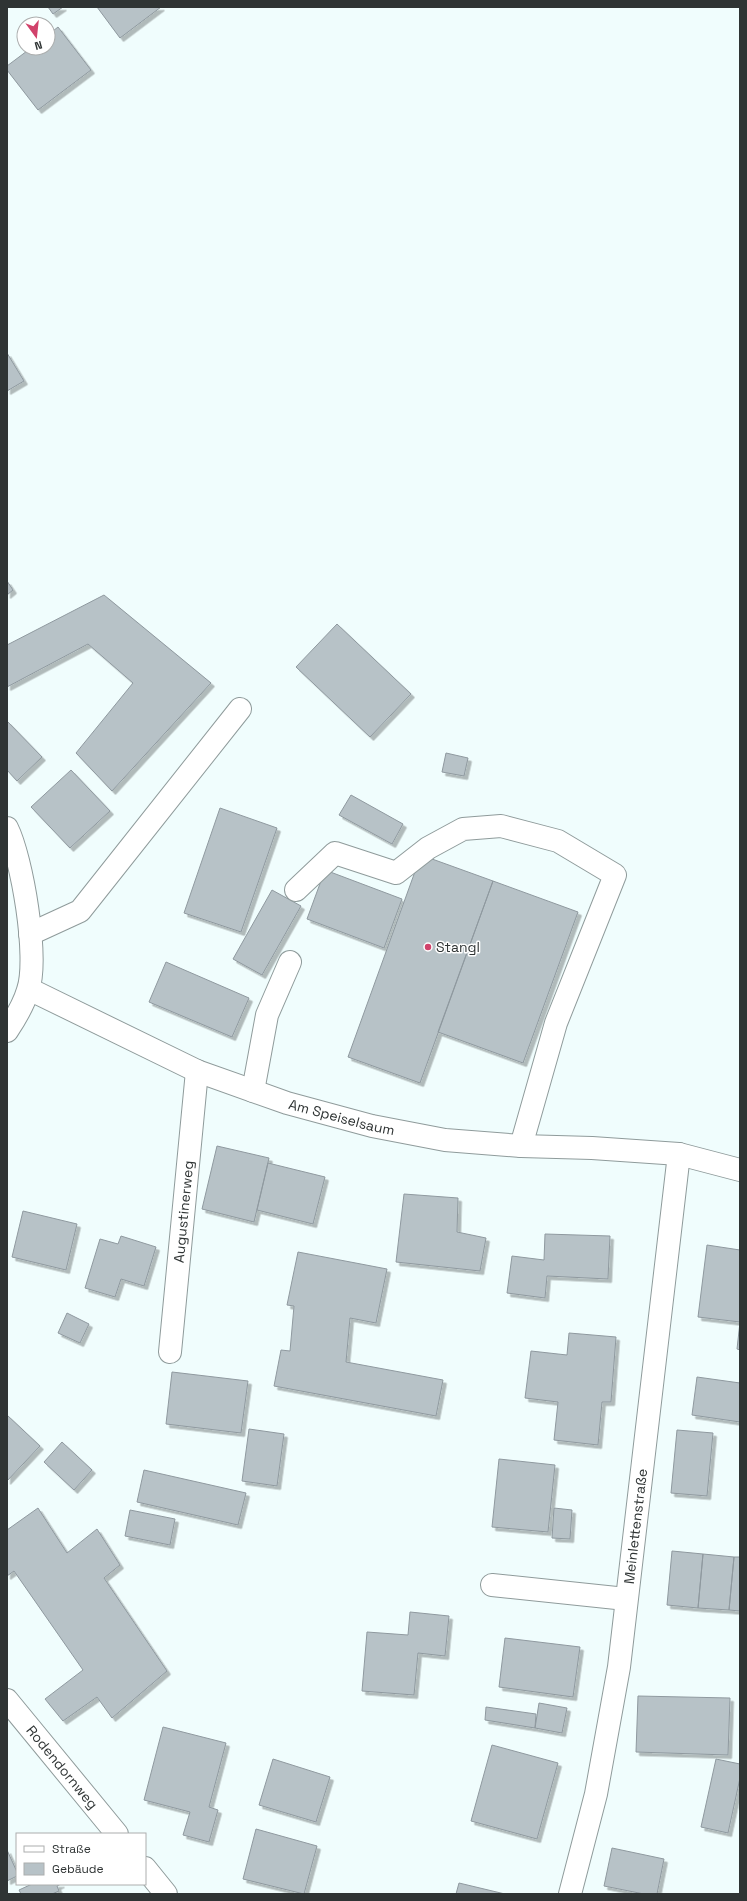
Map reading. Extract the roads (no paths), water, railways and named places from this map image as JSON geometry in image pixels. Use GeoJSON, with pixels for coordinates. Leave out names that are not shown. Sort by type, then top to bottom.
{"type":"FeatureCollection","features":[{"type":"Feature","properties":{"kind":"street"},"geometry":{"type":"LineString","coordinates":[[30,934],[80,911],[240,709]]}},
{"type":"Feature","properties":{"kind":"street"},"geometry":{"type":"LineString","coordinates":[[296,890],[336,852],[396,873],[428,848],[463,829],[501,826],[558,841],[615,875],[556,1023],[521,1146]]}},
{"type":"Feature","properties":{"kind":"street"},"geometry":{"type":"LineString","coordinates":[[7,828],[22,872],[32,958],[29,989],[7,1031]]}},
{"type":"Feature","properties":{"kind":"street"},"geometry":{"type":"LineString","coordinates":[[253,1091],[267,1015],[290,962]]}},
{"type":"Feature","properties":{"kind":"street","name":"Am Speiselsaum"},"geometry":{"type":"LineString","coordinates":[[29,989],[196,1071],[287,1103],[372,1126],[445,1140],[521,1146],[592,1148],[679,1154],[740,1170]]}},
{"type":"Feature","properties":{"kind":"street","name":"Augustinerweg"},"geometry":{"type":"LineString","coordinates":[[170,1352],[196,1071]]}},
{"type":"Feature","properties":{"kind":"street","name":"Meinlettenstraße"},"geometry":{"type":"LineString","coordinates":[[570,1894],[596,1794],[608,1734],[618,1667],[679,1154]]}},
{"type":"Feature","properties":{"kind":"street"},"geometry":{"type":"LineString","coordinates":[[492,1585],[626,1599]]}},
{"type":"Feature","properties":{"kind":"street","name":"Rodendornweg"},"geometry":{"type":"LineString","coordinates":[[7,1700],[116,1833]]}},
{"type":"Feature","properties":{"kind":"street"},"geometry":{"type":"LineString","coordinates":[[146,1869],[166,1894]]}},
{"type":"Feature","properties":{"kind":"place","name":"Stangl"},"geometry":{"type":"Point","coordinates":[428,947]}}]}
